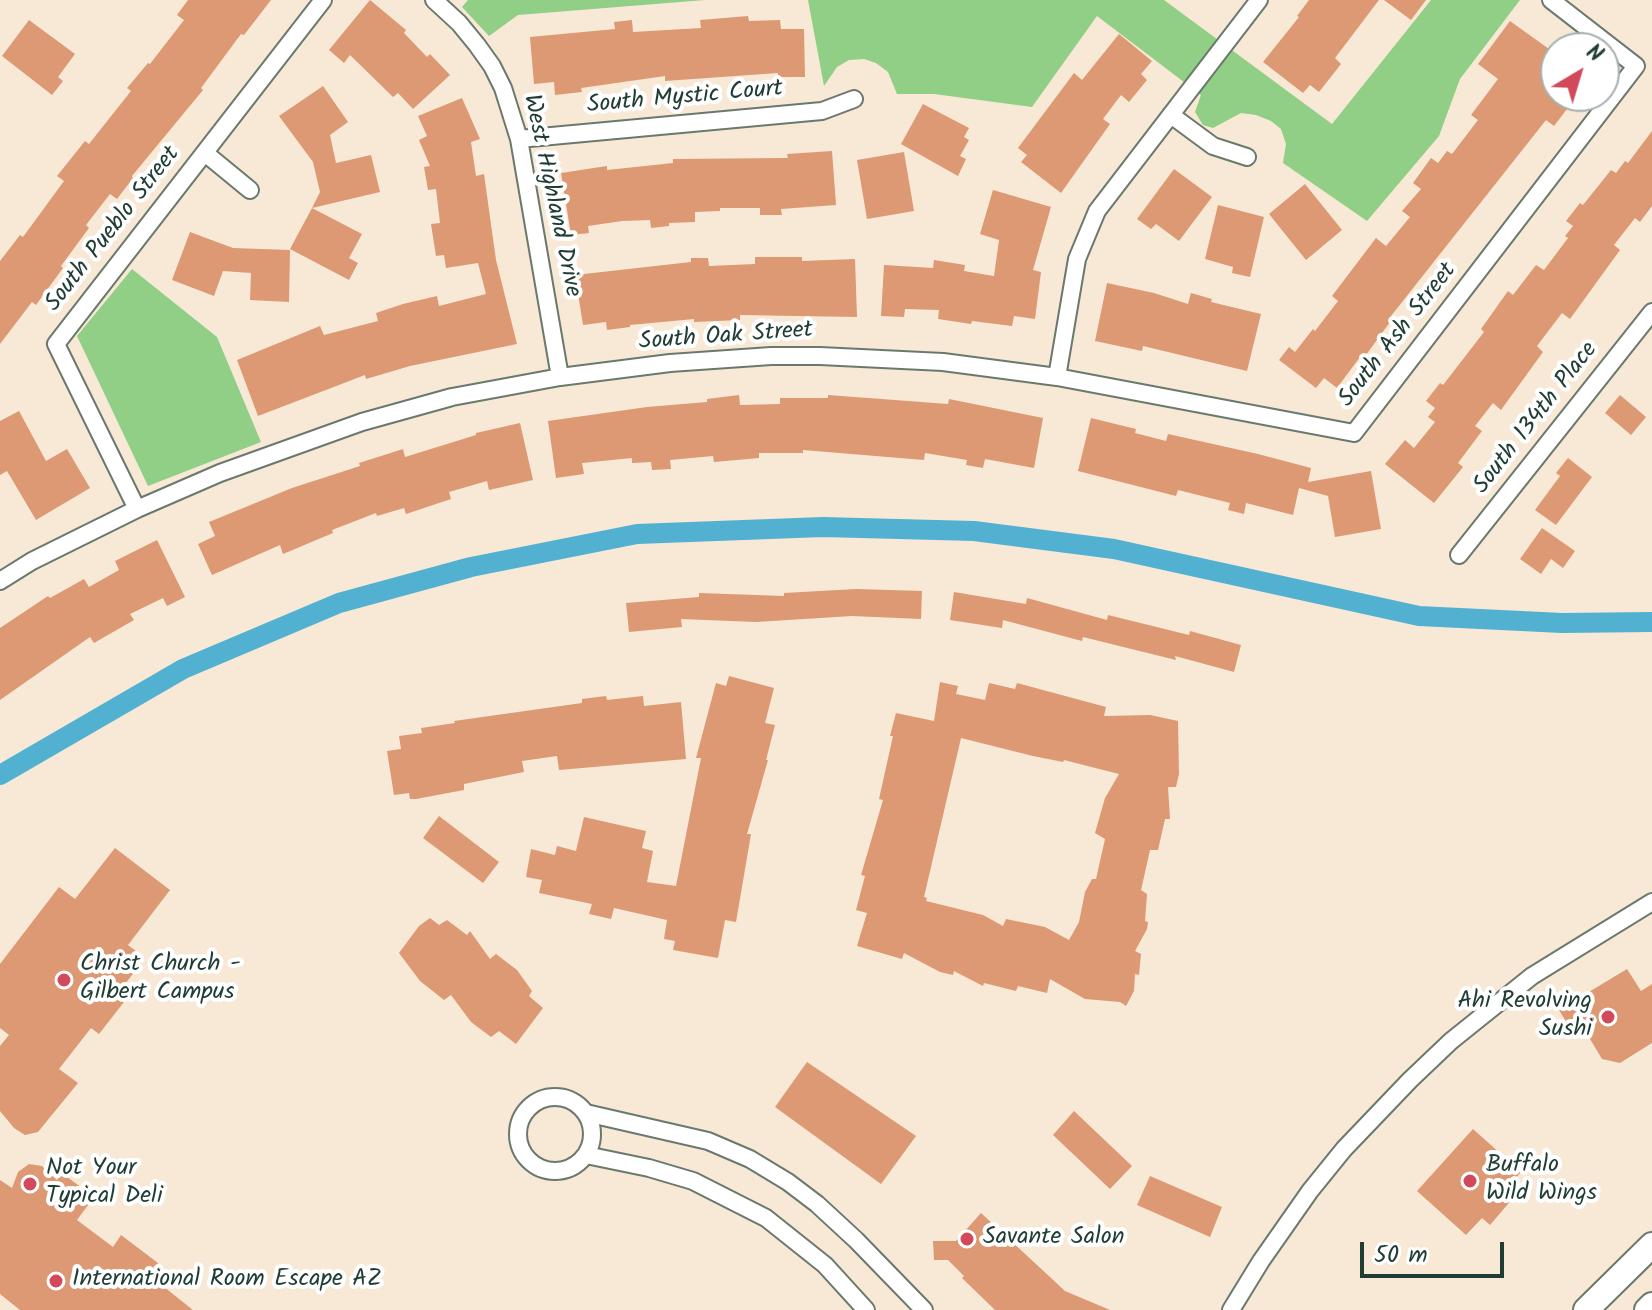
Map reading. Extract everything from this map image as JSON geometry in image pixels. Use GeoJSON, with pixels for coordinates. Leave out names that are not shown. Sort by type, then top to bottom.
{"type":"FeatureCollection","features":[{"type":"Feature","properties":{"kind":"main road"},"geometry":{"type":"LineString","coordinates":[[1586,1310],[1652,1245]]}},
{"type":"Feature","properties":{"kind":"main road"},"geometry":{"type":"LineString","coordinates":[[1647,1310],[1652,1305]]}},
{"type":"Feature","properties":{"kind":"street","name":"South Pueblo Street"},"geometry":{"type":"LineString","coordinates":[[137,509],[56,344],[323,0]]}},
{"type":"Feature","properties":{"kind":"street","name":"West Highland Drive"},"geometry":{"type":"LineString","coordinates":[[434,0],[459,23],[492,66],[503,88],[519,139],[560,377]]}},
{"type":"Feature","properties":{"kind":"street"},"geometry":{"type":"LineString","coordinates":[[1057,377],[1077,259],[1097,211],[1259,0]]}},
{"type":"Feature","properties":{"kind":"street","name":"South Ash Street"},"geometry":{"type":"LineString","coordinates":[[1057,377],[1354,433],[1636,66],[1551,0]]}},
{"type":"Feature","properties":{"kind":"street","name":"South Mystic Court"},"geometry":{"type":"LineString","coordinates":[[519,139],[822,111],[854,99]]}},
{"type":"Feature","properties":{"kind":"street"},"geometry":{"type":"LineString","coordinates":[[1171,115],[1213,146],[1247,157]]}},
{"type":"Feature","properties":{"kind":"street"},"geometry":{"type":"LineString","coordinates":[[205,153],[250,190]]}},
{"type":"Feature","properties":{"kind":"street","name":"South 134th Place"},"geometry":{"type":"LineString","coordinates":[[1459,555],[1652,312]]}},
{"type":"Feature","properties":{"kind":"street","name":"South Oak Street"},"geometry":{"type":"LineString","coordinates":[[0,581],[32,561],[137,509],[220,473],[362,422],[452,397],[560,377],[708,359],[820,356],[943,362],[1057,377]]}},
{"type":"Feature","properties":{"kind":"street"},"geometry":{"type":"LineString","coordinates":[[1231,1310],[1310,1191],[1344,1149],[1410,1080],[1460,1034],[1532,976],[1652,902]]}},
{"type":"Feature","properties":{"kind":"street"},"geometry":{"type":"LineString","coordinates":[[586,1113],[593,1134],[586,1155],[578,1164],[567,1169],[544,1169],[527,1157],[518,1133],[523,1116],[541,1099],[559,1097],[569,1099],[586,1113],[708,1141],[750,1159],[817,1204],[852,1235],[924,1310]]}},
{"type":"Feature","properties":{"kind":"street"},"geometry":{"type":"LineString","coordinates":[[586,1155],[693,1181],[766,1218],[825,1265],[866,1310]]}},
{"type":"Feature","properties":{"kind":"green space"},"geometry":{"type":"Polygon","coordinates":[[[468,0],[705,0],[518,15],[489,36],[462,7],[468,0]]]}},
{"type":"Feature","properties":{"kind":"green space"},"geometry":{"type":"Polygon","coordinates":[[[808,0],[1164,0],[1332,124],[1431,0],[1520,0],[1460,79],[1439,136],[1367,221],[1283,163],[1286,144],[1281,129],[1271,121],[1241,113],[1213,128],[1203,125],[1195,112],[1201,95],[1097,16],[1032,107],[934,94],[897,94],[888,72],[864,59],[849,60],[837,67],[824,86],[808,0]]]}},
{"type":"Feature","properties":{"kind":"green space"},"geometry":{"type":"Polygon","coordinates":[[[132,269],[217,337],[261,442],[148,486],[77,336],[132,269]]]}},
{"type":"Feature","properties":{"kind":"building"},"geometry":{"type":"Polygon","coordinates":[[[188,0],[271,0],[244,35],[241,34],[201,88],[203,90],[132,176],[117,199],[110,194],[86,225],[89,228],[36,305],[32,302],[0,344],[0,261],[20,235],[23,237],[64,181],[57,176],[85,141],[89,144],[131,91],[127,88],[184,20],[177,15],[188,0]]]}},
{"type":"Feature","properties":{"kind":"building"},"geometry":{"type":"Polygon","coordinates":[[[370,0],[406,30],[404,33],[427,57],[430,54],[450,75],[413,109],[398,93],[393,97],[350,55],[344,63],[329,50],[370,0]]]}},
{"type":"Feature","properties":{"kind":"building"},"geometry":{"type":"Polygon","coordinates":[[[1309,0],[1379,0],[1335,58],[1341,64],[1319,92],[1310,85],[1303,93],[1263,62],[1309,0]]]}},
{"type":"Feature","properties":{"kind":"building"},"geometry":{"type":"Polygon","coordinates":[[[1384,0],[1426,0],[1411,20],[1384,0]]]}},
{"type":"Feature","properties":{"kind":"building"},"geometry":{"type":"Polygon","coordinates":[[[748,16],[749,21],[780,20],[781,29],[804,29],[805,77],[778,77],[778,73],[665,81],[665,76],[581,88],[582,92],[555,95],[554,82],[534,84],[530,37],[615,29],[614,22],[632,20],[633,32],[701,28],[700,20],[748,16]]]}},
{"type":"Feature","properties":{"kind":"building"},"geometry":{"type":"Polygon","coordinates":[[[29,20],[75,54],[58,77],[63,81],[52,95],[2,56],[29,20]]]}},
{"type":"Feature","properties":{"kind":"building"},"geometry":{"type":"Polygon","coordinates":[[[1510,21],[1540,43],[1540,112],[1565,112],[1554,126],[1546,120],[1391,316],[1393,318],[1366,355],[1363,353],[1337,388],[1324,378],[1316,388],[1279,360],[1289,347],[1295,352],[1313,329],[1315,331],[1338,301],[1332,296],[1376,238],[1386,246],[1410,217],[1402,211],[1421,189],[1413,183],[1431,158],[1438,163],[1447,151],[1452,154],[1478,120],[1471,115],[1498,79],[1478,64],[1510,21]]]}},
{"type":"Feature","properties":{"kind":"building"},"geometry":{"type":"Polygon","coordinates":[[[1119,34],[1152,61],[1141,74],[1147,80],[1129,102],[1121,95],[1103,119],[1110,124],[1061,193],[1021,162],[1027,155],[1018,148],[1074,73],[1082,80],[1119,34]]]}},
{"type":"Feature","properties":{"kind":"building"},"geometry":{"type":"Polygon","coordinates":[[[323,86],[348,122],[330,135],[336,163],[371,155],[380,192],[312,208],[320,192],[313,162],[279,116],[323,86]]]}},
{"type":"Feature","properties":{"kind":"building"},"geometry":{"type":"Polygon","coordinates":[[[462,98],[480,139],[471,142],[476,176],[484,174],[496,260],[517,344],[410,366],[366,379],[365,375],[258,416],[237,360],[320,326],[324,335],[378,321],[376,313],[403,304],[437,296],[439,306],[486,294],[478,263],[446,268],[444,255],[436,256],[431,224],[440,223],[436,189],[428,190],[424,167],[430,166],[419,140],[427,136],[418,116],[462,98]]]}},
{"type":"Feature","properties":{"kind":"building"},"geometry":{"type":"Polygon","coordinates":[[[923,104],[969,128],[964,137],[969,140],[960,156],[966,159],[958,176],[901,144],[923,104]]]}},
{"type":"Feature","properties":{"kind":"building"},"geometry":{"type":"Polygon","coordinates":[[[1652,131],[1652,206],[1640,222],[1635,218],[1614,245],[1620,250],[1570,319],[1562,313],[1537,346],[1543,352],[1501,410],[1493,403],[1475,426],[1482,431],[1458,463],[1463,467],[1434,503],[1385,464],[1405,440],[1414,448],[1435,422],[1428,417],[1435,408],[1426,401],[1440,383],[1443,385],[1484,332],[1481,329],[1508,291],[1513,295],[1536,265],[1544,270],[1568,238],[1565,236],[1573,226],[1566,221],[1611,170],[1616,173],[1625,161],[1628,163],[1652,131]]]}},
{"type":"Feature","properties":{"kind":"building"},"geometry":{"type":"Polygon","coordinates":[[[832,151],[836,205],[781,209],[782,215],[760,215],[760,208],[720,208],[720,211],[695,212],[695,222],[669,223],[669,226],[651,228],[650,220],[622,221],[588,226],[589,233],[571,235],[561,173],[607,166],[607,170],[673,163],[673,159],[788,158],[787,154],[832,151]]]}},
{"type":"Feature","properties":{"kind":"building"},"geometry":{"type":"Polygon","coordinates":[[[904,152],[914,211],[867,219],[857,160],[904,152]]]}},
{"type":"Feature","properties":{"kind":"building"},"geometry":{"type":"Polygon","coordinates":[[[1174,169],[1212,197],[1179,241],[1156,224],[1151,229],[1137,219],[1174,169]]]}},
{"type":"Feature","properties":{"kind":"building"},"geometry":{"type":"Polygon","coordinates":[[[1305,184],[1342,230],[1306,260],[1269,214],[1305,184]]]}},
{"type":"Feature","properties":{"kind":"building"},"geometry":{"type":"Polygon","coordinates":[[[993,190],[1051,207],[1033,270],[1041,272],[1035,319],[1014,316],[1012,326],[972,321],[971,324],[938,319],[939,310],[905,309],[904,317],[881,316],[884,265],[933,268],[934,260],[965,265],[964,271],[994,276],[999,240],[980,234],[993,190]]]}},
{"type":"Feature","properties":{"kind":"building"},"geometry":{"type":"Polygon","coordinates":[[[1218,205],[1264,217],[1250,277],[1232,273],[1233,267],[1205,259],[1218,205]]]}},
{"type":"Feature","properties":{"kind":"building"},"geometry":{"type":"Polygon","coordinates":[[[312,208],[362,234],[349,258],[358,263],[349,280],[290,249],[312,208]]]}},
{"type":"Feature","properties":{"kind":"building"},"geometry":{"type":"Polygon","coordinates":[[[190,232],[233,248],[290,250],[289,302],[250,300],[251,273],[223,271],[214,296],[172,280],[190,232]]]}},
{"type":"Feature","properties":{"kind":"building"},"geometry":{"type":"Polygon","coordinates":[[[755,257],[802,257],[802,261],[855,259],[857,317],[740,315],[740,320],[694,322],[694,319],[607,330],[606,322],[583,325],[575,275],[691,262],[691,258],[708,258],[709,266],[755,264],[755,257]]]}},
{"type":"Feature","properties":{"kind":"building"},"geometry":{"type":"Polygon","coordinates":[[[1107,283],[1188,304],[1191,293],[1212,299],[1211,302],[1261,314],[1247,371],[1143,346],[1142,351],[1095,341],[1107,283]]]}},
{"type":"Feature","properties":{"kind":"building"},"geometry":{"type":"Polygon","coordinates":[[[739,395],[740,405],[780,404],[780,398],[828,398],[828,395],[948,404],[949,399],[1043,418],[1034,468],[985,459],[983,468],[966,465],[967,460],[925,453],[924,460],[803,450],[803,453],[759,453],[759,458],[714,462],[713,456],[670,460],[671,469],[652,470],[651,462],[632,463],[632,458],[582,463],[584,474],[556,478],[548,421],[707,402],[707,399],[739,395]]]}},
{"type":"Feature","properties":{"kind":"building"},"geometry":{"type":"Polygon","coordinates":[[[1620,395],[1646,417],[1631,435],[1605,413],[1620,395]]]}},
{"type":"Feature","properties":{"kind":"building"},"geometry":{"type":"Polygon","coordinates":[[[19,411],[46,461],[67,449],[90,488],[36,520],[7,471],[0,475],[0,421],[19,411]]]}},
{"type":"Feature","properties":{"kind":"building"},"geometry":{"type":"Polygon","coordinates":[[[1091,418],[1136,429],[1135,433],[1166,441],[1168,434],[1311,468],[1308,482],[1371,471],[1381,529],[1335,537],[1328,496],[1299,488],[1293,515],[1246,503],[1244,514],[1228,510],[1230,503],[1178,490],[1176,496],[1078,471],[1091,418]]]}},
{"type":"Feature","properties":{"kind":"building"},"geometry":{"type":"Polygon","coordinates":[[[520,423],[533,480],[489,490],[487,481],[449,492],[451,499],[406,514],[404,508],[377,516],[376,513],[283,554],[280,545],[212,575],[198,544],[215,536],[209,522],[292,488],[403,449],[405,457],[476,433],[520,423]]]}},
{"type":"Feature","properties":{"kind":"building"},"geometry":{"type":"Polygon","coordinates":[[[1568,458],[1592,477],[1556,525],[1535,510],[1560,476],[1556,473],[1568,458]]]}},
{"type":"Feature","properties":{"kind":"building"},"geometry":{"type":"Polygon","coordinates":[[[1542,528],[1575,551],[1563,568],[1551,559],[1541,574],[1520,559],[1542,528]]]}},
{"type":"Feature","properties":{"kind":"building"},"geometry":{"type":"Polygon","coordinates":[[[157,540],[185,597],[167,606],[163,598],[130,614],[134,620],[94,643],[90,637],[0,700],[0,628],[48,596],[50,598],[84,579],[89,587],[119,570],[115,561],[157,540]]]}},
{"type":"Feature","properties":{"kind":"building"},"geometry":{"type":"Polygon","coordinates":[[[856,589],[922,591],[921,619],[852,616],[756,622],[681,619],[682,627],[629,632],[626,603],[699,597],[699,593],[784,596],[784,593],[856,589]]]}},
{"type":"Feature","properties":{"kind":"building"},"geometry":{"type":"Polygon","coordinates":[[[954,592],[1026,604],[1027,598],[1107,620],[1108,615],[1189,635],[1190,631],[1241,645],[1234,672],[1083,637],[1082,641],[1003,620],[1002,628],[950,620],[954,592]]]}},
{"type":"Feature","properties":{"kind":"building"},"geometry":{"type":"Polygon","coordinates":[[[729,676],[774,688],[765,723],[775,725],[747,834],[751,834],[736,922],[725,920],[718,958],[673,950],[675,941],[664,939],[667,920],[614,908],[611,919],[589,914],[592,904],[539,893],[542,880],[526,877],[531,849],[555,855],[557,846],[576,851],[584,817],[646,831],[642,848],[653,851],[647,882],[676,886],[701,758],[696,758],[716,683],[726,686],[729,676]]]}},
{"type":"Feature","properties":{"kind":"building"},"geometry":{"type":"Polygon","coordinates":[[[940,682],[958,686],[956,694],[985,700],[989,683],[1015,689],[1017,683],[1106,707],[1104,716],[1150,715],[1178,721],[1179,774],[1176,787],[1168,787],[1170,819],[1165,819],[1158,850],[1150,850],[1141,890],[1147,894],[1147,929],[1135,951],[1141,954],[1139,975],[1135,974],[1134,991],[1126,1006],[1120,1002],[1085,999],[1050,979],[1047,993],[1018,986],[1016,991],[984,983],[983,986],[954,971],[953,975],[940,972],[904,953],[902,959],[857,946],[867,913],[856,910],[865,876],[861,875],[883,800],[879,799],[896,713],[934,721],[940,682]],[[961,738],[924,897],[926,901],[983,915],[1003,926],[1006,919],[1045,927],[1069,940],[1079,922],[1085,892],[1092,879],[1096,879],[1105,839],[1095,833],[1105,798],[1119,774],[1064,760],[1033,756],[961,738]]]}},
{"type":"Feature","properties":{"kind":"building"},"geometry":{"type":"Polygon","coordinates":[[[606,696],[607,700],[643,696],[644,706],[681,702],[686,759],[559,770],[557,756],[522,761],[524,772],[464,784],[464,790],[416,799],[410,799],[409,793],[394,795],[387,751],[401,749],[399,736],[422,733],[421,728],[454,721],[582,703],[582,699],[606,696]]]}},
{"type":"Feature","properties":{"kind":"building"},"geometry":{"type":"Polygon","coordinates":[[[439,816],[499,862],[483,883],[423,838],[439,816]]]}},
{"type":"Feature","properties":{"kind":"building","name":"Christ Church - Gilbert Campus"},"geometry":{"type":"Polygon","coordinates":[[[115,848],[170,890],[128,945],[145,958],[116,996],[124,1002],[99,1034],[91,1028],[59,1069],[78,1083],[38,1132],[25,1135],[14,1128],[0,1111],[0,1046],[9,1035],[0,1028],[0,964],[59,887],[75,899],[115,848]]]}},
{"type":"Feature","properties":{"kind":"building"},"geometry":{"type":"Polygon","coordinates":[[[430,918],[439,925],[447,920],[467,935],[470,931],[490,959],[496,954],[517,970],[532,991],[529,996],[543,1008],[516,1044],[499,1031],[491,1037],[471,1022],[451,995],[444,1000],[420,981],[399,953],[419,926],[430,918]]]}},
{"type":"Feature","properties":{"kind":"building","name":"Ahi Revolving Sushi"},"geometry":{"type":"Polygon","coordinates":[[[1627,969],[1641,991],[1652,984],[1652,1043],[1620,1063],[1602,1059],[1581,1024],[1571,1030],[1559,1010],[1627,969]]]}},
{"type":"Feature","properties":{"kind":"building"},"geometry":{"type":"Polygon","coordinates":[[[807,1062],[916,1136],[881,1184],[775,1107],[807,1062]]]}},
{"type":"Feature","properties":{"kind":"building"},"geometry":{"type":"Polygon","coordinates":[[[1074,1111],[1132,1166],[1110,1189],[1053,1135],[1074,1111]]]}},
{"type":"Feature","properties":{"kind":"building","name":"Buffalo Wild Wings"},"geometry":{"type":"Polygon","coordinates":[[[1473,1129],[1521,1172],[1506,1190],[1514,1197],[1490,1225],[1482,1218],[1466,1235],[1417,1191],[1473,1129]]]}},
{"type":"Feature","properties":{"kind":"building"},"geometry":{"type":"Polygon","coordinates":[[[29,1164],[42,1166],[57,1180],[62,1173],[94,1197],[77,1220],[113,1247],[121,1235],[158,1263],[149,1275],[193,1310],[20,1310],[0,1294],[0,1180],[12,1188],[18,1172],[29,1164]]]}},
{"type":"Feature","properties":{"kind":"building"},"geometry":{"type":"Polygon","coordinates":[[[1150,1176],[1222,1207],[1210,1237],[1137,1205],[1150,1176]]]}},
{"type":"Feature","properties":{"kind":"building"},"geometry":{"type":"Polygon","coordinates":[[[981,1213],[1065,1291],[1110,1310],[995,1310],[948,1260],[934,1260],[933,1241],[956,1241],[981,1213]]]}},
{"type":"Feature","properties":{"kind":"waterway"},"geometry":{"type":"LineString","coordinates":[[0,775],[183,669],[339,603],[471,567],[637,534],[823,527],[974,531],[1114,549],[1419,616],[1562,623],[1652,622]]}},
{"type":"Feature","properties":{"kind":"place","name":"Christ Church - Gilbert Campus"},"geometry":{"type":"Point","coordinates":[64,980]}},
{"type":"Feature","properties":{"kind":"place","name":"Ahi Revolving Sushi"},"geometry":{"type":"Point","coordinates":[1608,1017]}},
{"type":"Feature","properties":{"kind":"place","name":"Buffalo Wild Wings"},"geometry":{"type":"Point","coordinates":[1470,1181]}},
{"type":"Feature","properties":{"kind":"place","name":"Not Your Typical Deli"},"geometry":{"type":"Point","coordinates":[30,1184]}},
{"type":"Feature","properties":{"kind":"place","name":"Savante Salon"},"geometry":{"type":"Point","coordinates":[967,1239]}},
{"type":"Feature","properties":{"kind":"place","name":"International Room Escape AZ"},"geometry":{"type":"Point","coordinates":[56,1281]}}]}
